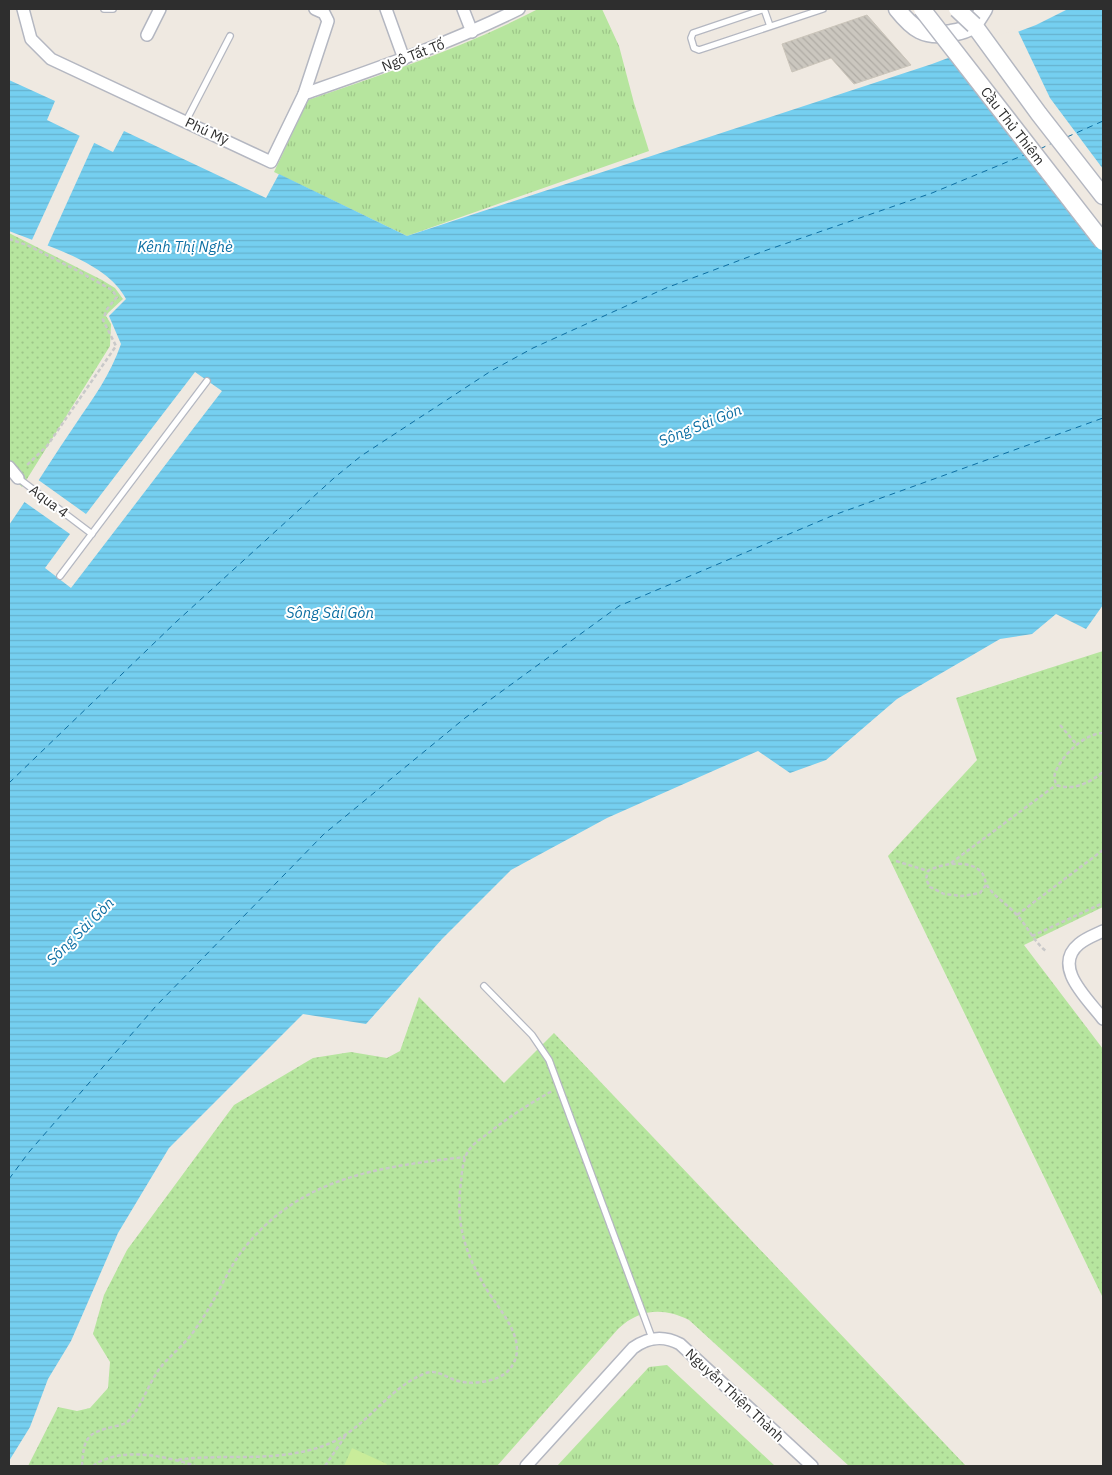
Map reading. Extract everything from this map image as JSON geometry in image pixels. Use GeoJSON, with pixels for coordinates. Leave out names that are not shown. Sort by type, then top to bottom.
{"type":"FeatureCollection","features":[{"type":"Feature","properties":{"kind":"main road"},"geometry":{"type":"LineString","coordinates":[[897,9],[913,27],[926,34],[960,32],[973,25],[984,9]]}},
{"type":"Feature","properties":{"kind":"main road","name":"Cầu Thủ Thiêm"},"geometry":{"type":"LineString","coordinates":[[922,9],[1103,242]]}},
{"type":"Feature","properties":{"kind":"main road","name":"Cầu Thủ Thiêm"},"geometry":{"type":"LineString","coordinates":[[957,9],[974,25],[1039,114],[1103,196]]}},
{"type":"Feature","properties":{"kind":"main road"},"geometry":{"type":"LineString","coordinates":[[969,9],[974,25]]}},
{"type":"Feature","properties":{"kind":"street","name":"Phú Mỹ"},"geometry":{"type":"LineString","coordinates":[[22,9],[31,39],[51,59],[271,162],[304,94],[328,20],[319,11]]}},
{"type":"Feature","properties":{"kind":"street"},"geometry":{"type":"LineString","coordinates":[[147,35],[160,9]]}},
{"type":"Feature","properties":{"kind":"street"},"geometry":{"type":"LineString","coordinates":[[386,9],[404,59]]}},
{"type":"Feature","properties":{"kind":"street"},"geometry":{"type":"LineString","coordinates":[[464,9],[472,32]]}},
{"type":"Feature","properties":{"kind":"street","name":"Ngô Tất Tố"},"geometry":{"type":"LineString","coordinates":[[304,94],[404,59],[472,32],[519,9]]}},
{"type":"Feature","properties":{"kind":"street","name":"Aqua 4"},"geometry":{"type":"LineString","coordinates":[[9,466],[18,478]]}},
{"type":"Feature","properties":{"kind":"street"},"geometry":{"type":"LineString","coordinates":[[1103,931],[1078,945],[1070,956],[1068,968],[1072,979],[1103,1020]]}},
{"type":"Feature","properties":{"kind":"street"},"geometry":{"type":"LineString","coordinates":[[526,1466],[633,1348],[641,1342],[652,1338]]}},
{"type":"Feature","properties":{"kind":"street","name":"Nguyễn Thiện Thành"},"geometry":{"type":"LineString","coordinates":[[652,1338],[672,1340],[680,1344],[812,1466]]}},
{"type":"Feature","properties":{"kind":"lane"},"geometry":{"type":"LineString","coordinates":[[104,9],[113,10]]}},
{"type":"Feature","properties":{"kind":"lane"},"geometry":{"type":"LineString","coordinates":[[770,26],[764,9],[693,33],[691,38],[694,48],[698,50],[823,9]]}},
{"type":"Feature","properties":{"kind":"lane"},"geometry":{"type":"LineString","coordinates":[[186,121],[230,36]]}},
{"type":"Feature","properties":{"kind":"lane"},"geometry":{"type":"LineString","coordinates":[[60,576],[207,381]]}},
{"type":"Feature","properties":{"kind":"lane","name":"Aqua 4"},"geometry":{"type":"LineString","coordinates":[[18,478],[92,534]]}},
{"type":"Feature","properties":{"kind":"lane"},"geometry":{"type":"LineString","coordinates":[[484,986],[539,1043],[549,1060],[652,1338]]}},
{"type":"Feature","properties":{"kind":"path"},"geometry":{"type":"LineString","coordinates":[[9,240],[27,245],[76,270],[112,290],[116,297],[107,308],[103,320],[116,346],[47,446],[26,464]]}},
{"type":"Feature","properties":{"kind":"path"},"geometry":{"type":"LineString","coordinates":[[1060,725],[1077,745]]}},
{"type":"Feature","properties":{"kind":"path"},"geometry":{"type":"LineString","coordinates":[[1056,785],[1055,773],[1065,758],[1077,745],[1092,736],[1103,733]]}},
{"type":"Feature","properties":{"kind":"path"},"geometry":{"type":"LineString","coordinates":[[1056,785],[1064,788],[1074,788],[1087,783],[1103,772]]}},
{"type":"Feature","properties":{"kind":"path"},"geometry":{"type":"LineString","coordinates":[[949,864],[1056,785]]}},
{"type":"Feature","properties":{"kind":"path"},"geometry":{"type":"LineString","coordinates":[[1017,915],[1103,850]]}},
{"type":"Feature","properties":{"kind":"path"},"geometry":{"type":"LineString","coordinates":[[896,862],[928,871]]}},
{"type":"Feature","properties":{"kind":"path"},"geometry":{"type":"LineString","coordinates":[[986,885],[980,893],[962,896],[944,894],[930,886],[926,879],[928,871],[936,866],[949,864],[968,865],[977,868],[983,874],[986,885],[1017,915],[1038,945],[1047,952]]}},
{"type":"Feature","properties":{"kind":"path"},"geometry":{"type":"LineString","coordinates":[[1032,936],[1103,903]]}},
{"type":"Feature","properties":{"kind":"path"},"geometry":{"type":"LineString","coordinates":[[178,1460],[282,1456],[325,1446],[347,1433],[395,1391],[427,1373],[436,1372],[462,1382],[475,1382],[500,1377],[510,1369],[516,1351],[515,1336],[476,1269],[462,1233],[459,1208],[465,1157],[471,1146],[495,1127],[537,1099],[559,1088]]}},
{"type":"Feature","properties":{"kind":"path"},"geometry":{"type":"LineString","coordinates":[[82,1466],[84,1446],[90,1436],[97,1431],[124,1424],[132,1418],[156,1374],[188,1338],[210,1308],[224,1279],[241,1252],[277,1214],[302,1196],[344,1178],[410,1164],[465,1157]]}},
{"type":"Feature","properties":{"kind":"path"},"geometry":{"type":"LineString","coordinates":[[325,1466],[347,1433]]}},
{"type":"Feature","properties":{"kind":"path"},"geometry":{"type":"LineString","coordinates":[[93,1466],[108,1458],[128,1456],[153,1456],[178,1460],[195,1466]]}},
{"type":"Feature","properties":{"kind":"green space"},"geometry":{"type":"Polygon","coordinates":[[[538,9],[602,9],[619,46],[649,151],[407,236],[274,172],[308,100],[454,47],[538,9]]]}},
{"type":"Feature","properties":{"kind":"green space"},"geometry":{"type":"Polygon","coordinates":[[[9,233],[102,280],[115,288],[123,299],[106,316],[111,324],[110,346],[22,487],[9,475],[9,233]]]}},
{"type":"Feature","properties":{"kind":"green space"},"geometry":{"type":"Polygon","coordinates":[[[1103,651],[1103,907],[1024,945],[1103,1049],[1103,1298],[888,856],[977,760],[956,698],[1103,651]]]}},
{"type":"Feature","properties":{"kind":"green space"},"geometry":{"type":"Polygon","coordinates":[[[419,997],[504,1083],[554,1033],[966,1466],[849,1466],[689,1320],[670,1313],[652,1312],[634,1317],[618,1329],[497,1466],[28,1466],[58,1407],[77,1411],[90,1408],[108,1388],[110,1362],[93,1334],[104,1295],[127,1250],[234,1105],[313,1058],[351,1052],[387,1058],[400,1051],[419,997]]]}},
{"type":"Feature","properties":{"kind":"green space"},"geometry":{"type":"Polygon","coordinates":[[[667,1365],[775,1466],[557,1466],[649,1367],[667,1365]]]}},
{"type":"Feature","properties":{"kind":"green space"},"geometry":{"type":"Polygon","coordinates":[[[352,1448],[387,1464],[386,1466],[344,1466],[352,1448]]]}},
{"type":"Feature","properties":{"kind":"water","name":"Sông Sài Gòn"},"geometry":{"type":"Polygon","coordinates":[[[1068,9],[1103,9],[1103,605],[1086,629],[1056,614],[1032,634],[1000,639],[897,699],[826,760],[790,773],[758,751],[607,818],[511,870],[442,939],[366,1024],[303,1014],[169,1148],[118,1233],[71,1341],[48,1379],[30,1427],[9,1461],[9,525],[95,396],[112,366],[121,344],[109,316],[126,299],[117,286],[90,265],[57,249],[9,231],[9,80],[55,101],[47,120],[113,152],[124,131],[266,198],[279,174],[407,236],[932,64],[1036,25],[1068,9]]]}},
{"type":"Feature","properties":{"kind":"pier"},"geometry":{"type":"Polygon","coordinates":[[[1017,29],[1050,98],[1103,169],[1103,252],[949,54],[1017,29]]]}},
{"type":"Feature","properties":{"kind":"pier"},"geometry":{"type":"Polygon","coordinates":[[[81,133],[95,141],[46,249],[31,242],[81,133]]]}},
{"type":"Feature","properties":{"kind":"pier"},"geometry":{"type":"Polygon","coordinates":[[[195,372],[222,391],[71,588],[45,568],[70,534],[23,501],[37,479],[86,514],[195,372]]]}},
{"type":"Feature","properties":{"kind":"building"},"geometry":{"type":"Polygon","coordinates":[[[867,15],[911,65],[854,84],[831,58],[792,72],[782,44],[867,15]]]}},
{"type":"Feature","properties":{"kind":"ferry route"},"geometry":{"type":"LineString","coordinates":[[1067,137],[1103,121]]}},
{"type":"Feature","properties":{"kind":"ferry route"},"geometry":{"type":"LineString","coordinates":[[1040,149],[1052,143]]}},
{"type":"Feature","properties":{"kind":"ferry route"},"geometry":{"type":"LineString","coordinates":[[9,783],[176,622],[334,478],[361,456],[491,371],[533,348],[666,288],[767,250],[932,193],[1024,155]]}},
{"type":"Feature","properties":{"kind":"ferry route"},"geometry":{"type":"LineString","coordinates":[[9,1179],[29,1152],[156,1006],[324,834],[465,718],[619,606],[834,515],[1103,418]]}},
{"type":"Feature","properties":{"kind":"water label","name":"Kênh Thị Nghè"},"geometry":{"type":"Point","coordinates":[185,246]}}]}
